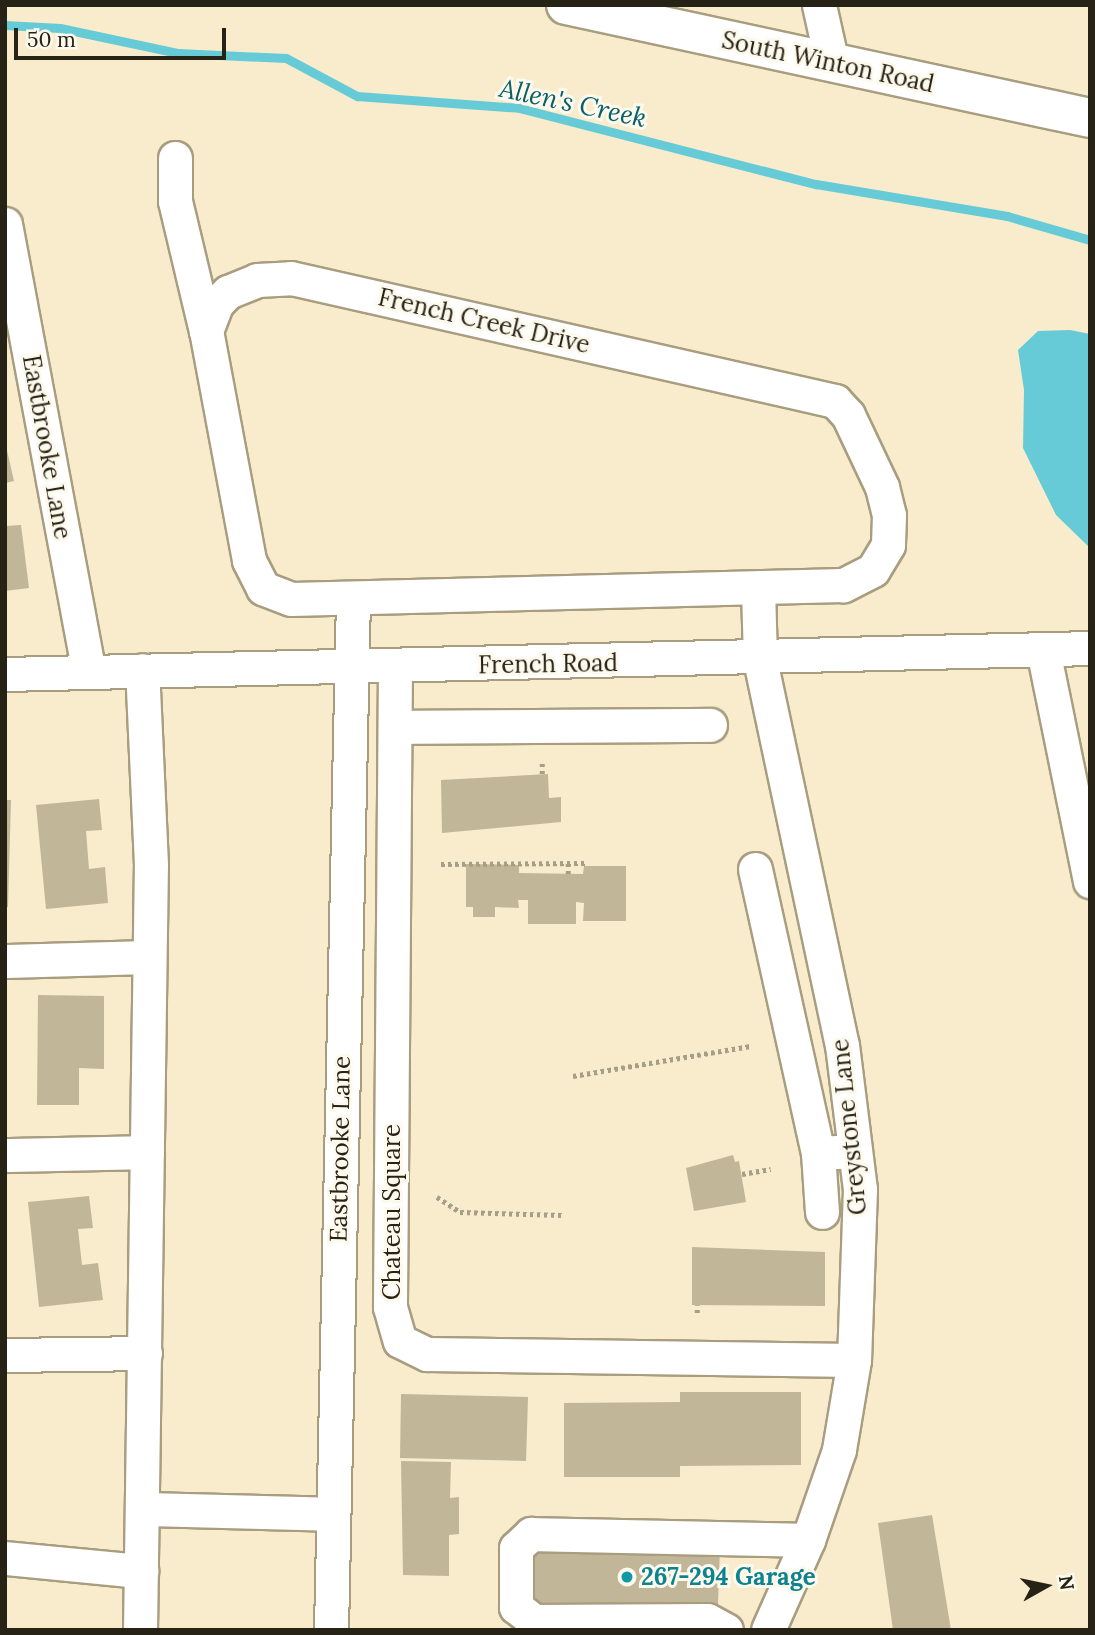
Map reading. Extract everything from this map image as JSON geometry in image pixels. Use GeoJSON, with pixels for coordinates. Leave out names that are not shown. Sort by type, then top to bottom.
{"type":"FeatureCollection","features":[{"type":"Feature","properties":{"kind":"main road","name":"South Winton Road"},"geometry":{"type":"LineString","coordinates":[[566,5],[1090,118]]}},
{"type":"Feature","properties":{"kind":"street"},"geometry":{"type":"LineString","coordinates":[[819,5],[832,63]]}},
{"type":"Feature","properties":{"kind":"street"},"geometry":{"type":"LineString","coordinates":[[175,158],[175,201],[206,331]]}},
{"type":"Feature","properties":{"kind":"street","name":"Eastbrooke Lane"},"geometry":{"type":"LineString","coordinates":[[5,224],[89,671]]}},
{"type":"Feature","properties":{"kind":"street","name":"French Creek Drive"},"geometry":{"type":"LineString","coordinates":[[291,278],[835,401],[848,415],[882,487],[890,515],[888,545],[873,570],[843,584],[758,588],[291,599],[263,588],[249,560],[206,331],[217,303],[228,292],[257,279],[291,278]]}},
{"type":"Feature","properties":{"kind":"street"},"geometry":{"type":"LineString","coordinates":[[758,588],[760,660]]}},
{"type":"Feature","properties":{"kind":"street"},"geometry":{"type":"LineString","coordinates":[[351,668],[353,597]]}},
{"type":"Feature","properties":{"kind":"street","name":"French Road"},"geometry":{"type":"LineString","coordinates":[[5,674],[760,660],[1090,649]]}},
{"type":"Feature","properties":{"kind":"street"},"geometry":{"type":"LineString","coordinates":[[1043,650],[1090,881]]}},
{"type":"Feature","properties":{"kind":"street","name":"Greystone Lane"},"geometry":{"type":"LineString","coordinates":[[760,660],[842,1045],[860,1201],[854,1360],[839,1450],[808,1540],[768,1630]]}},
{"type":"Feature","properties":{"kind":"street","name":"Chateau Square"},"geometry":{"type":"LineString","coordinates":[[395,666],[390,1307],[400,1341],[427,1354],[854,1360]]}},
{"type":"Feature","properties":{"kind":"street","name":"Eastbrooke Lane"},"geometry":{"type":"LineString","coordinates":[[331,1630],[351,668]]}},
{"type":"Feature","properties":{"kind":"street"},"geometry":{"type":"LineString","coordinates":[[140,1630],[144,1509],[151,865],[142,670]]}},
{"type":"Feature","properties":{"kind":"street"},"geometry":{"type":"LineString","coordinates":[[395,727],[710,725]]}},
{"type":"Feature","properties":{"kind":"street"},"geometry":{"type":"LineString","coordinates":[[755,869],[818,1153],[822,1212]]}},
{"type":"Feature","properties":{"kind":"street"},"geometry":{"type":"LineString","coordinates":[[5,961],[149,957]]}},
{"type":"Feature","properties":{"kind":"street"},"geometry":{"type":"LineString","coordinates":[[818,1153],[855,1151]]}},
{"type":"Feature","properties":{"kind":"street"},"geometry":{"type":"LineString","coordinates":[[5,1155],[147,1152]]}},
{"type":"Feature","properties":{"kind":"street"},"geometry":{"type":"LineString","coordinates":[[5,1355],[145,1353]]}},
{"type":"Feature","properties":{"kind":"street"},"geometry":{"type":"LineString","coordinates":[[144,1509],[332,1514]]}},
{"type":"Feature","properties":{"kind":"street"},"geometry":{"type":"LineString","coordinates":[[726,1630],[707,1620],[534,1621],[516,1607],[516,1548],[531,1534],[808,1540]]}},
{"type":"Feature","properties":{"kind":"street"},"geometry":{"type":"LineString","coordinates":[[5,1558],[141,1571]]}},
{"type":"Feature","properties":{"kind":"path"},"geometry":{"type":"LineString","coordinates":[[542,762],[542,774]]}},
{"type":"Feature","properties":{"kind":"path"},"geometry":{"type":"LineString","coordinates":[[568,862],[568,874]]}},
{"type":"Feature","properties":{"kind":"path"},"geometry":{"type":"LineString","coordinates":[[442,864],[586,863]]}},
{"type":"Feature","properties":{"kind":"path"},"geometry":{"type":"LineString","coordinates":[[573,1076],[750,1046]]}},
{"type":"Feature","properties":{"kind":"path"},"geometry":{"type":"LineString","coordinates":[[742,1174],[771,1169]]}},
{"type":"Feature","properties":{"kind":"path"},"geometry":{"type":"LineString","coordinates":[[438,1197],[460,1212],[562,1215]]}},
{"type":"Feature","properties":{"kind":"path"},"geometry":{"type":"LineString","coordinates":[[697,1305],[697,1313]]}},
{"type":"Feature","properties":{"kind":"water"},"geometry":{"type":"Polygon","coordinates":[[[1070,330],[1090,334],[1090,548],[1056,515],[1023,448],[1024,390],[1018,350],[1038,331],[1070,330]]]}},
{"type":"Feature","properties":{"kind":"building"},"geometry":{"type":"Polygon","coordinates":[[[5,447],[14,481],[5,483],[5,447]]]}},
{"type":"Feature","properties":{"kind":"building"},"geometry":{"type":"Polygon","coordinates":[[[21,525],[29,588],[5,591],[5,526],[21,525]]]}},
{"type":"Feature","properties":{"kind":"building"},"geometry":{"type":"Polygon","coordinates":[[[548,774],[549,798],[561,797],[561,822],[442,833],[441,780],[548,774]]]}},
{"type":"Feature","properties":{"kind":"building"},"geometry":{"type":"Polygon","coordinates":[[[99,799],[102,830],[86,831],[89,869],[105,867],[108,903],[46,909],[36,805],[99,799]]]}},
{"type":"Feature","properties":{"kind":"building"},"geometry":{"type":"Polygon","coordinates":[[[5,800],[11,800],[8,907],[5,907],[5,800]]]}},
{"type":"Feature","properties":{"kind":"building"},"geometry":{"type":"Polygon","coordinates":[[[466,864],[519,865],[519,873],[583,874],[584,866],[626,866],[626,921],[583,921],[584,903],[576,902],[576,924],[528,924],[528,900],[518,900],[519,908],[495,907],[495,917],[473,917],[473,907],[466,907],[466,864]]]}},
{"type":"Feature","properties":{"kind":"building"},"geometry":{"type":"Polygon","coordinates":[[[38,995],[104,996],[104,1069],[79,1068],[79,1105],[37,1105],[38,995]]]}},
{"type":"Feature","properties":{"kind":"building"},"geometry":{"type":"Polygon","coordinates":[[[733,1155],[735,1162],[739,1161],[746,1202],[694,1211],[686,1168],[733,1155]]]}},
{"type":"Feature","properties":{"kind":"building"},"geometry":{"type":"Polygon","coordinates":[[[89,1196],[93,1228],[78,1229],[82,1265],[98,1263],[103,1300],[39,1307],[28,1202],[89,1196]]]}},
{"type":"Feature","properties":{"kind":"building"},"geometry":{"type":"Polygon","coordinates":[[[692,1247],[825,1252],[825,1306],[692,1305],[692,1247]]]}},
{"type":"Feature","properties":{"kind":"building"},"geometry":{"type":"Polygon","coordinates":[[[680,1392],[801,1392],[801,1465],[680,1466],[680,1477],[564,1477],[564,1403],[680,1402],[680,1392]]]}},
{"type":"Feature","properties":{"kind":"building"},"geometry":{"type":"Polygon","coordinates":[[[401,1394],[528,1397],[526,1461],[400,1458],[401,1394]]]}},
{"type":"Feature","properties":{"kind":"building"},"geometry":{"type":"Polygon","coordinates":[[[401,1461],[451,1462],[450,1498],[459,1497],[459,1534],[449,1535],[449,1576],[403,1575],[401,1461]]]}},
{"type":"Feature","properties":{"kind":"building"},"geometry":{"type":"Polygon","coordinates":[[[932,1515],[951,1630],[893,1630],[878,1523],[932,1515]]]}},
{"type":"Feature","properties":{"kind":"building","name":"267-294 Garage"},"geometry":{"type":"Polygon","coordinates":[[[720,1547],[718,1605],[535,1608],[534,1548],[720,1547]]]}},
{"type":"Feature","properties":{"kind":"waterway","name":"Allen's Creek"},"geometry":{"type":"LineString","coordinates":[[5,25],[60,28],[178,53],[286,58],[357,96],[519,108],[816,184],[1007,216],[1090,240]]}},
{"type":"Feature","properties":{"kind":"place","name":"267-294 Garage"},"geometry":{"type":"Point","coordinates":[627,1577]}}]}
